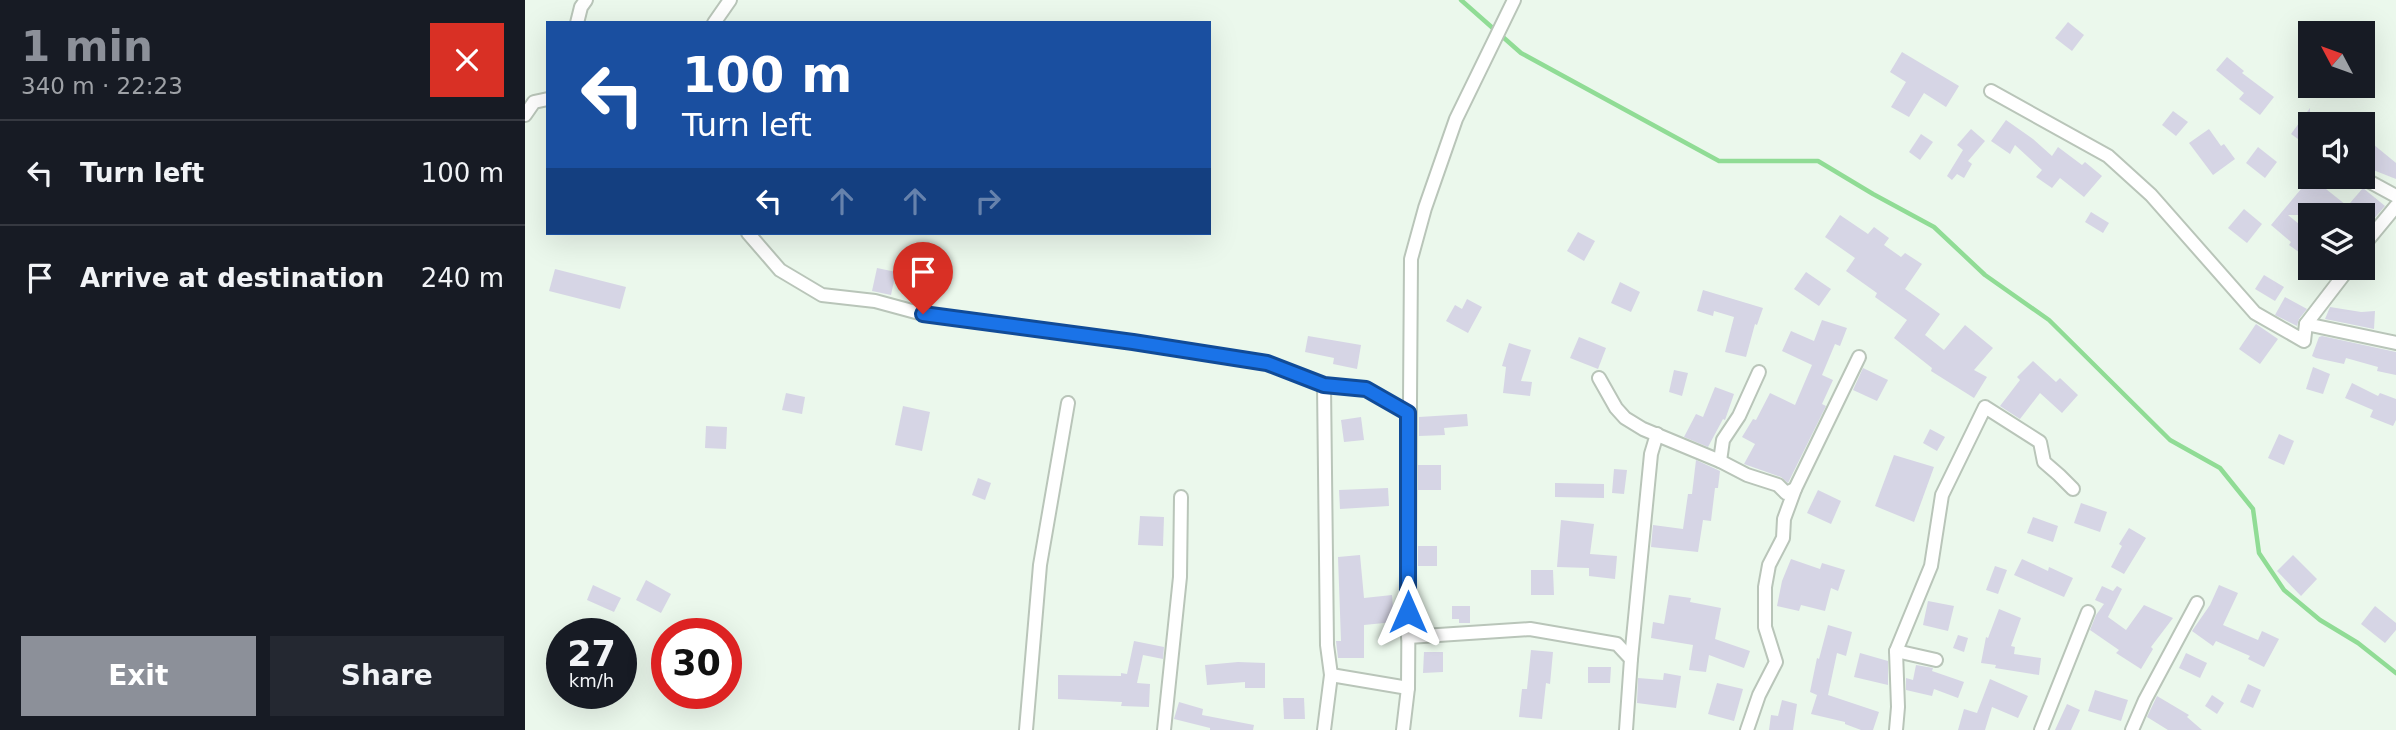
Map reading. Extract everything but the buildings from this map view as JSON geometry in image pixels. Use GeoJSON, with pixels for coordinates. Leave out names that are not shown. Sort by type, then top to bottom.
{"type":"FeatureCollection","features":[{"type":"Feature","properties":{"kind":"street"},"geometry":{"type":"LineString","coordinates":[[578,21],[586,0]]}},
{"type":"Feature","properties":{"kind":"street"},"geometry":{"type":"LineString","coordinates":[[715,21],[730,0]]}},
{"type":"Feature","properties":{"kind":"street"},"geometry":{"type":"LineString","coordinates":[[1403,730],[1408,688],[1411,259],[1425,208],[1456,119],[1514,0]]}},
{"type":"Feature","properties":{"kind":"street"},"geometry":{"type":"LineString","coordinates":[[1991,91],[2108,156],[2151,195],[2255,313],[2304,341],[2306,324],[2340,280]]}},
{"type":"Feature","properties":{"kind":"street"},"geometry":{"type":"LineString","coordinates":[[525,115],[534,102],[546,99]]}},
{"type":"Feature","properties":{"kind":"street"},"geometry":{"type":"LineString","coordinates":[[2375,184],[2396,195]]}},
{"type":"Feature","properties":{"kind":"street"},"geometry":{"type":"LineString","coordinates":[[2375,231],[2396,206]]}},
{"type":"Feature","properties":{"kind":"street"},"geometry":{"type":"LineString","coordinates":[[750,235],[780,270],[823,295],[875,301],[923,314],[1267,363],[1324,385],[1366,389],[1408,413]]}},
{"type":"Feature","properties":{"kind":"street"},"geometry":{"type":"LineString","coordinates":[[2306,324],[2396,343]]}},
{"type":"Feature","properties":{"kind":"street"},"geometry":{"type":"LineString","coordinates":[[1747,730],[1759,695],[1776,662],[1765,627],[1765,587],[1769,565],[1783,538],[1784,519],[1795,489],[1859,357]]}},
{"type":"Feature","properties":{"kind":"street"},"geometry":{"type":"LineString","coordinates":[[1720,461],[1723,440],[1739,416],[1759,372]]}},
{"type":"Feature","properties":{"kind":"street"},"geometry":{"type":"LineString","coordinates":[[1599,378],[1625,418],[1747,475],[1778,485],[1786,493],[1795,489]]}},
{"type":"Feature","properties":{"kind":"street"},"geometry":{"type":"LineString","coordinates":[[1324,385],[1327,645],[1331,676],[1324,730]]}},
{"type":"Feature","properties":{"kind":"street"},"geometry":{"type":"LineString","coordinates":[[1026,730],[1040,565],[1068,403]]}},
{"type":"Feature","properties":{"kind":"street"},"geometry":{"type":"LineString","coordinates":[[1896,730],[1896,651],[1930,566],[1942,495],[1985,407],[2040,442],[2044,462],[2073,489]]}},
{"type":"Feature","properties":{"kind":"street"},"geometry":{"type":"LineString","coordinates":[[1626,730],[1651,453],[1657,434]]}},
{"type":"Feature","properties":{"kind":"street"},"geometry":{"type":"LineString","coordinates":[[1164,730],[1180,577],[1181,497]]}},
{"type":"Feature","properties":{"kind":"street"},"geometry":{"type":"LineString","coordinates":[[2132,730],[2145,699],[2197,603]]}},
{"type":"Feature","properties":{"kind":"street"},"geometry":{"type":"LineString","coordinates":[[2041,730],[2088,612]]}},
{"type":"Feature","properties":{"kind":"street"},"geometry":{"type":"LineString","coordinates":[[1408,637],[1530,629],[1617,645],[1631,659]]}},
{"type":"Feature","properties":{"kind":"street"},"geometry":{"type":"LineString","coordinates":[[1896,651],[1936,660]]}},
{"type":"Feature","properties":{"kind":"street"},"geometry":{"type":"LineString","coordinates":[[1331,676],[1408,688]]}},
{"type":"Feature","properties":{"kind":"waterway"},"geometry":{"type":"LineString","coordinates":[[1461,0],[1521,53],[1719,161],[1818,161],[1934,227],[1985,275],[2049,320],[2170,440],[2220,468],[2253,509],[2259,553],[2284,590],[2320,620],[2358,643],[2396,673]]}},
{"type":"Feature","properties":{"kind":"route"},"geometry":{"type":"LineString","coordinates":[[923,314],[1267,363],[1324,385],[1366,389],[1408,413],[1408,612]]}}]}
